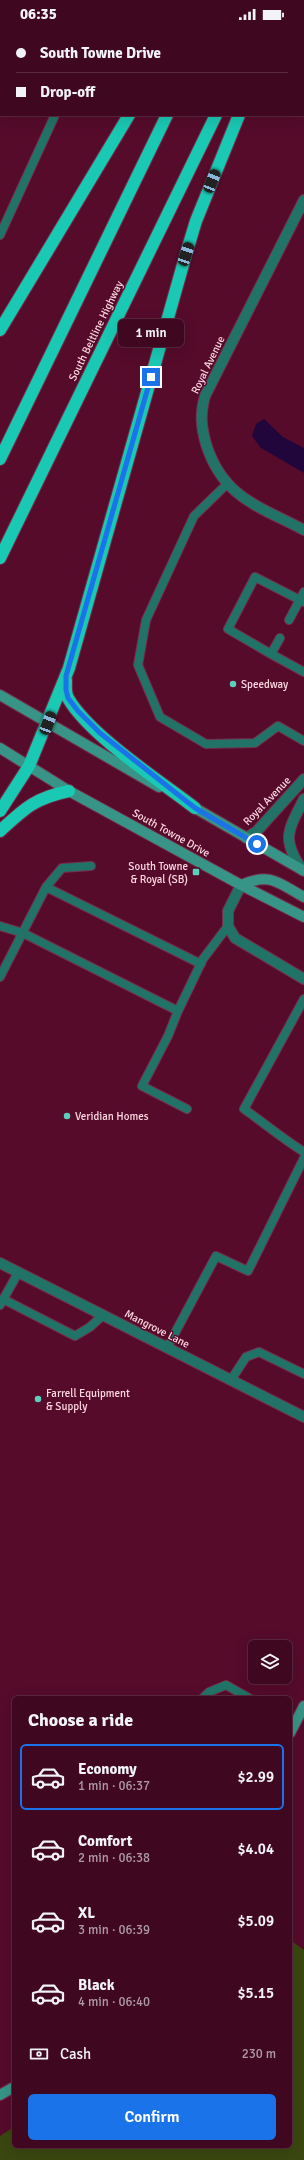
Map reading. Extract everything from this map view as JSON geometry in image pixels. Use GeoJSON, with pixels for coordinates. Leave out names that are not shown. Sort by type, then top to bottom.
{"type":"FeatureCollection","features":[{"type":"Feature","properties":{"kind":"highway"},"geometry":{"type":"LineString","coordinates":[[0,330],[128,116]]}},
{"type":"Feature","properties":{"kind":"highway"},"geometry":{"type":"LineString","coordinates":[[0,458],[166,116]]}},
{"type":"Feature","properties":{"kind":"highway","name":"South Beltline Highway"},"geometry":{"type":"LineString","coordinates":[[0,558],[216,116]]}},
{"type":"Feature","properties":{"kind":"highway"},"geometry":{"type":"LineString","coordinates":[[0,811],[29,766],[48,723],[66,676],[196,221],[239,116]]}},
{"type":"Feature","properties":{"kind":"highway"},"geometry":{"type":"LineString","coordinates":[[66,676],[66,690],[78,711],[123,753],[195,808]]}},
{"type":"Feature","properties":{"kind":"highway"},"geometry":{"type":"LineString","coordinates":[[0,831],[21,811],[46,796],[69,791]]}},
{"type":"Feature","properties":{"kind":"street","name":"Royal Avenue"},"geometry":{"type":"LineString","coordinates":[[304,200],[205,396],[202,406],[202,429],[209,452],[217,471],[227,484],[242,497],[304,530]]}},
{"type":"Feature","properties":{"kind":"street"},"geometry":{"type":"LineString","coordinates":[[4,698],[303,871]]}},
{"type":"Feature","properties":{"kind":"street","name":"South Towne Drive"},"geometry":{"type":"LineString","coordinates":[[0,748],[69,791],[241,885],[304,917]]}},
{"type":"Feature","properties":{"kind":"street","name":"Royal Avenue"},"geometry":{"type":"LineString","coordinates":[[246,838],[257,831],[304,779]]}},
{"type":"Feature","properties":{"kind":"street"},"geometry":{"type":"LineString","coordinates":[[303,871],[291,851],[288,836],[304,799]]}},
{"type":"Feature","properties":{"kind":"street"},"geometry":{"type":"LineString","coordinates":[[304,897],[267,878],[256,879],[241,885],[228,911],[228,926],[235,938],[304,979]]}},
{"type":"Feature","properties":{"kind":"street","name":"Mangrove Lane"},"geometry":{"type":"LineString","coordinates":[[0,1264],[304,1417]]}},
{"type":"Feature","properties":{"kind":"street"},"geometry":{"type":"LineString","coordinates":[[293,1722],[304,1706]]}},
{"type":"Feature","properties":{"kind":"street"},"geometry":{"type":"LineString","coordinates":[[0,2095],[12,2088]]}},
{"type":"Feature","properties":{"kind":"lane"},"geometry":{"type":"LineString","coordinates":[[0,235],[55,116]]}},
{"type":"Feature","properties":{"kind":"lane"},"geometry":{"type":"LineString","coordinates":[[227,484],[194,516],[146,620],[138,665],[160,717],[206,744],[255,743],[278,726],[304,741]]}},
{"type":"Feature","properties":{"kind":"lane"},"geometry":{"type":"LineString","coordinates":[[302,601],[255,577],[228,629],[304,672]]}},
{"type":"Feature","properties":{"kind":"lane"},"geometry":{"type":"LineString","coordinates":[[289,620],[302,601],[304,592]]}},
{"type":"Feature","properties":{"kind":"lane"},"geometry":{"type":"LineString","coordinates":[[271,654],[280,638]]}},
{"type":"Feature","properties":{"kind":"lane"},"geometry":{"type":"LineString","coordinates":[[0,977],[46,887],[62,868],[91,866]]}},
{"type":"Feature","properties":{"kind":"lane"},"geometry":{"type":"LineString","coordinates":[[46,887],[201,964]]}},
{"type":"Feature","properties":{"kind":"lane"},"geometry":{"type":"LineString","coordinates":[[0,926],[23,933],[178,1011]]}},
{"type":"Feature","properties":{"kind":"lane"},"geometry":{"type":"LineString","coordinates":[[187,1109],[142,1086],[168,1036],[178,1011],[201,964],[228,926]]}},
{"type":"Feature","properties":{"kind":"lane"},"geometry":{"type":"LineString","coordinates":[[304,998],[244,1109],[273,1129],[285,1141],[304,1152]]}},
{"type":"Feature","properties":{"kind":"lane"},"geometry":{"type":"LineString","coordinates":[[167,1348],[216,1256],[248,1271],[304,1158]]}},
{"type":"Feature","properties":{"kind":"lane"},"geometry":{"type":"LineString","coordinates":[[18,1273],[2,1302],[74,1336],[90,1327],[103,1315]]}},
{"type":"Feature","properties":{"kind":"lane"},"geometry":{"type":"LineString","coordinates":[[230,1380],[246,1357],[259,1352],[304,1374]]}},
{"type":"Feature","properties":{"kind":"lane"},"geometry":{"type":"LineString","coordinates":[[205,1696],[210,1692],[226,1685],[245,1696]]}},
{"type":"Feature","properties":{"kind":"green space"},"geometry":{"type":"Polygon","coordinates":[[[292,1941],[304,1950],[304,2160],[0,2160],[0,2136],[12,2128],[12,2148],[292,2148],[292,1941]]]}},
{"type":"Feature","properties":{"kind":"shaded area"},"geometry":{"type":"Polygon","coordinates":[[[264,419],[283,437],[304,448],[304,473],[261,448],[252,436],[256,424],[264,419]]]}},
{"type":"Feature","properties":{"kind":"place","name":"Speedway"},"geometry":{"type":"Point","coordinates":[233,684]}},
{"type":"Feature","properties":{"kind":"place","name":"South Towne & Royal (SB)"},"geometry":{"type":"Point","coordinates":[196,872]}},
{"type":"Feature","properties":{"kind":"place","name":"Veridian Homes"},"geometry":{"type":"Point","coordinates":[67,1116]}},
{"type":"Feature","properties":{"kind":"place","name":"Farrell Equipment & Supply"},"geometry":{"type":"Point","coordinates":[38,1399]}},
{"type":"Feature","properties":{"kind":"route"},"geometry":{"type":"LineString","coordinates":[[151,377],[66,676],[66,690],[68,698],[78,711],[123,753],[195,808],[257,844]]}}]}
